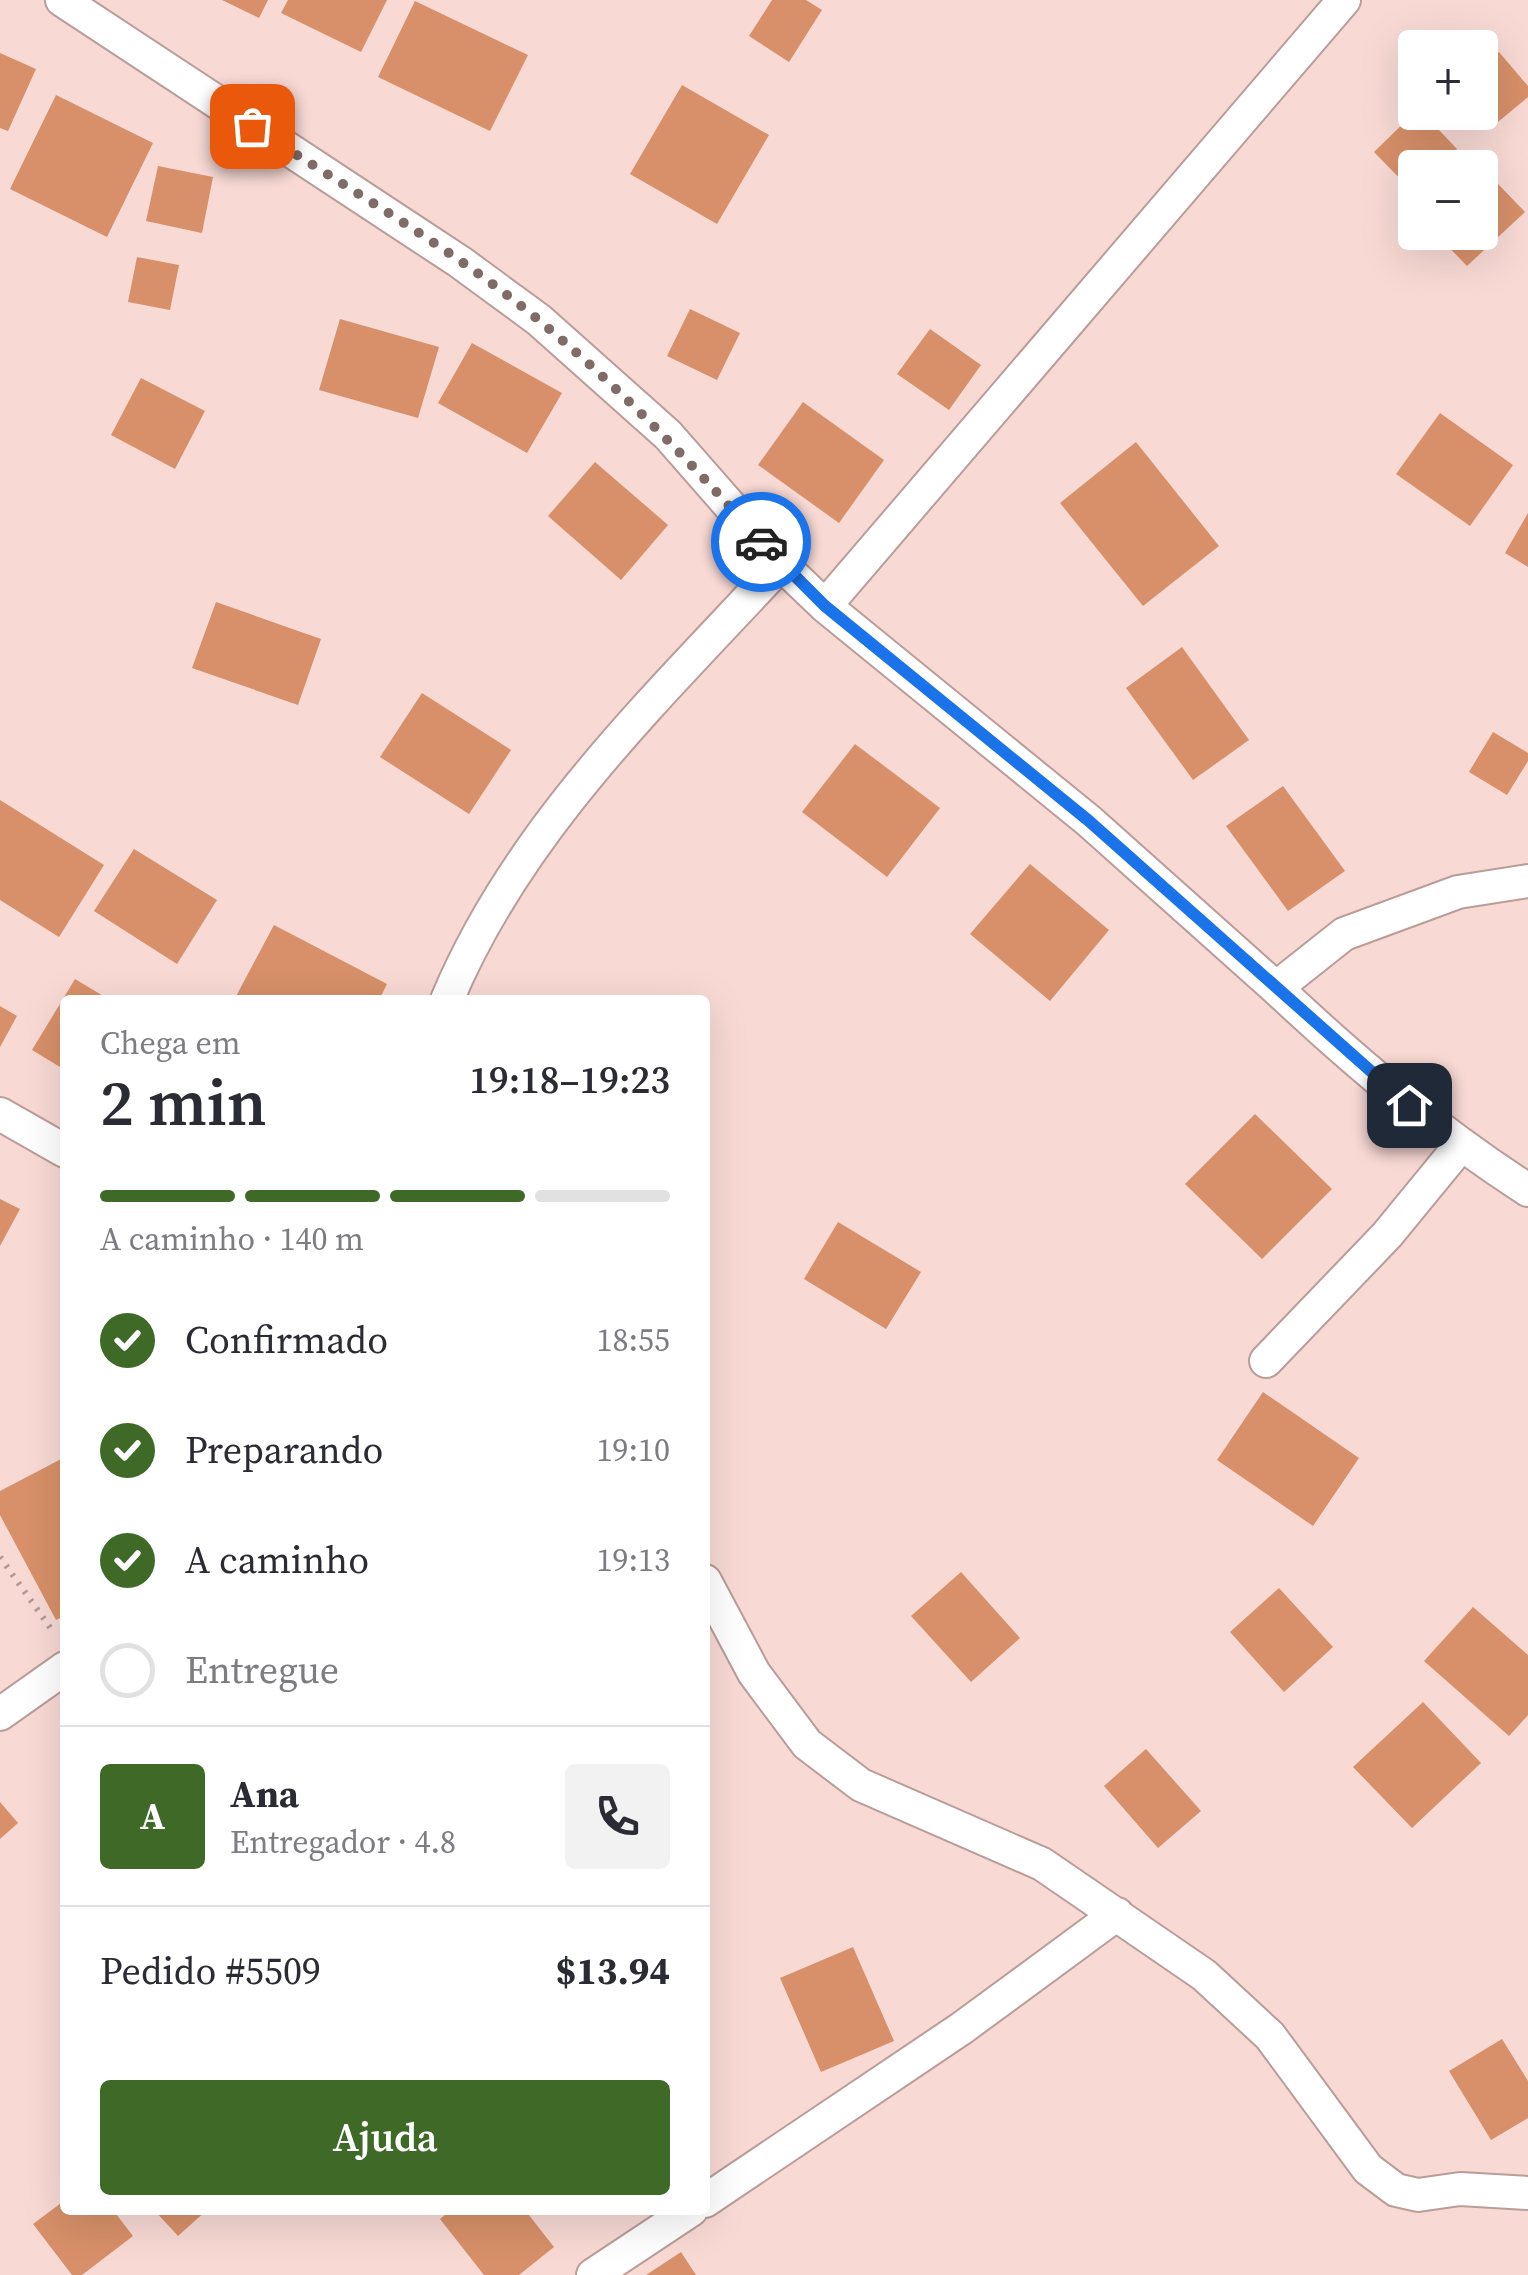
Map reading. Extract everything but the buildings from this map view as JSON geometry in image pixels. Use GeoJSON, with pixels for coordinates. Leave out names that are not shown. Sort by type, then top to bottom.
{"type":"FeatureCollection","features":[{"type":"Feature","properties":{"kind":"street"},"geometry":{"type":"LineString","coordinates":[[62,0],[460,262],[539,320],[668,435],[781,564],[825,606],[1089,821],[1358,1064],[1460,1146],[1528,1190]]}},
{"type":"Feature","properties":{"kind":"street"},"geometry":{"type":"LineString","coordinates":[[825,606],[1344,0]]}},
{"type":"Feature","properties":{"kind":"street"},"geometry":{"type":"LineString","coordinates":[[449,995],[503,893],[567,800],[781,564]]}},
{"type":"Feature","properties":{"kind":"street"},"geometry":{"type":"LineString","coordinates":[[1276,988],[1344,934],[1458,892],[1528,881]]}},
{"type":"Feature","properties":{"kind":"street"},"geometry":{"type":"LineString","coordinates":[[0,1114],[60,1148]]}},
{"type":"Feature","properties":{"kind":"street"},"geometry":{"type":"LineString","coordinates":[[1266,1362],[1387,1235],[1460,1146]]}},
{"type":"Feature","properties":{"kind":"street"},"geometry":{"type":"LineString","coordinates":[[710,1590],[754,1673],[807,1744],[861,1785],[1042,1864],[1204,1975],[1270,2036],[1368,2169],[1396,2190],[1418,2195],[1460,2190],[1528,2193]]}},
{"type":"Feature","properties":{"kind":"street"},"geometry":{"type":"LineString","coordinates":[[0,1714],[60,1672]]}},
{"type":"Feature","properties":{"kind":"street"},"geometry":{"type":"LineString","coordinates":[[710,2198],[962,2028],[1117,1914]]}},
{"type":"Feature","properties":{"kind":"street"},"geometry":{"type":"LineString","coordinates":[[593,2275],[683,2215]]}},
{"type":"Feature","properties":{"kind":"path"},"geometry":{"type":"LineString","coordinates":[[0,1557],[60,1640]]}},
{"type":"Feature","properties":{"kind":"way so far"},"geometry":{"type":"LineString","coordinates":[[252,126],[460,262],[539,320],[668,435],[761,542]]}},
{"type":"Feature","properties":{"kind":"route"},"geometry":{"type":"LineString","coordinates":[[761,542],[825,606],[1089,821],[1358,1064],[1409,1105]]}}]}
